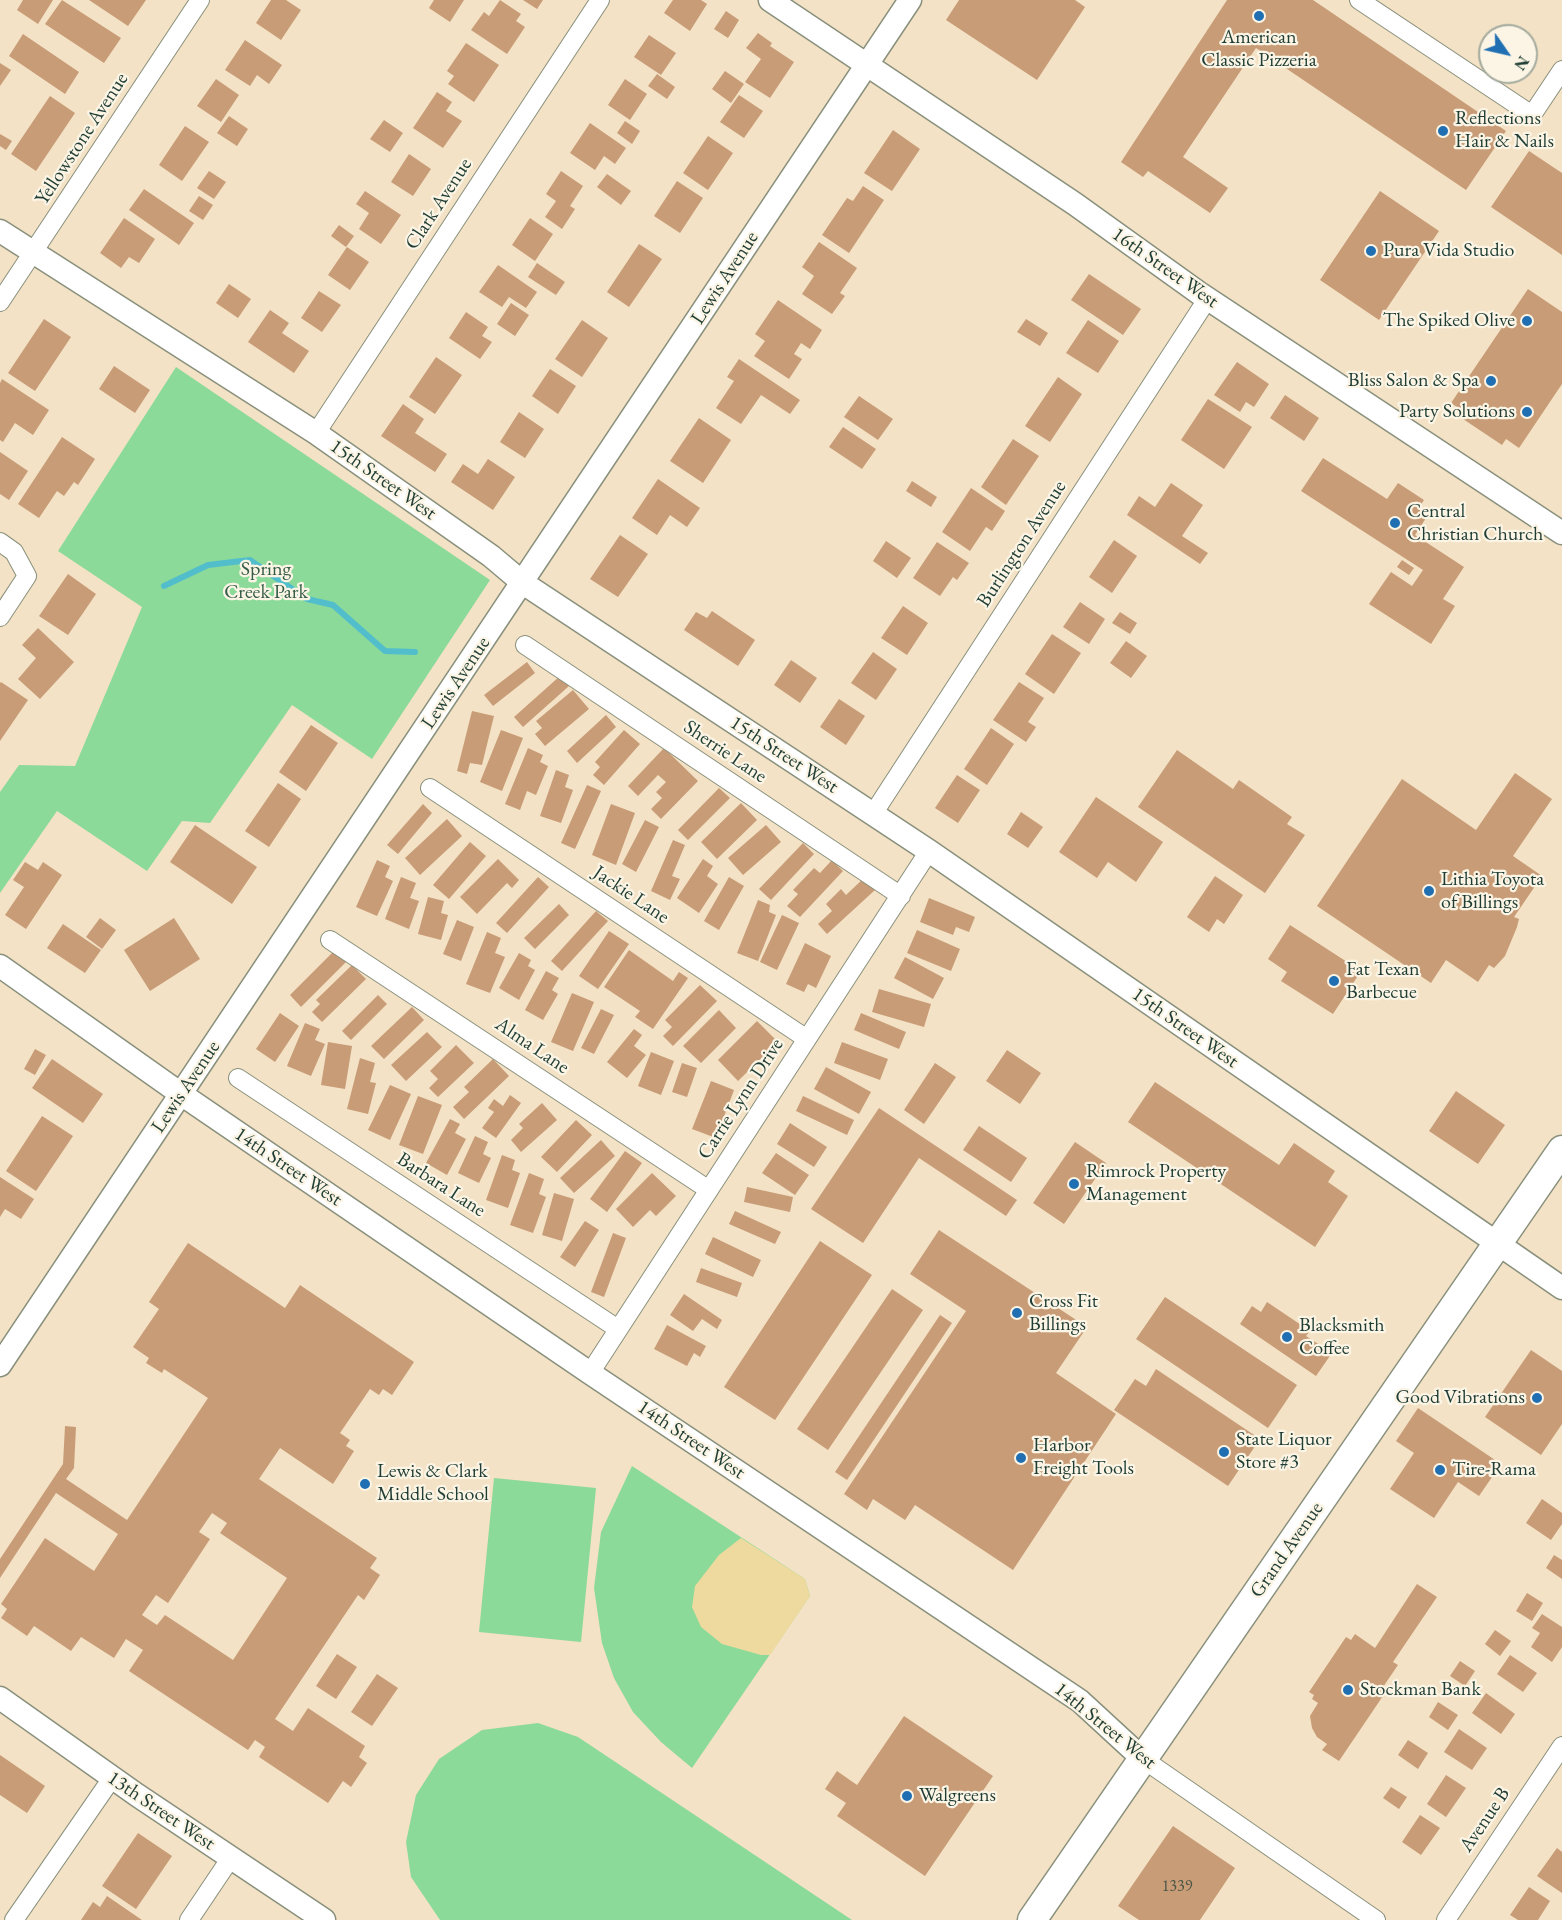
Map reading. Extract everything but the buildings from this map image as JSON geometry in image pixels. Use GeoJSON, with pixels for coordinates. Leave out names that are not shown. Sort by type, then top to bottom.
{"type":"FeatureCollection","features":[{"type":"Feature","properties":{"kind":"main road","name":"Grand Avenue"},"geometry":{"type":"LineString","coordinates":[[1032,1920],[1562,1149]]}},
{"type":"Feature","properties":{"kind":"street","name":"Yellowstone Avenue"},"geometry":{"type":"LineString","coordinates":[[0,302],[200,0]]}},
{"type":"Feature","properties":{"kind":"street","name":"Clark Avenue"},"geometry":{"type":"LineString","coordinates":[[316,433],[600,0]]}},
{"type":"Feature","properties":{"kind":"street","name":"16th Street West"},"geometry":{"type":"LineString","coordinates":[[770,0],[1075,204],[1208,298],[1562,533]]}},
{"type":"Feature","properties":{"kind":"street","name":"Lewis Avenue"},"geometry":{"type":"LineString","coordinates":[[0,1365],[523,584],[910,0]]}},
{"type":"Feature","properties":{"kind":"street"},"geometry":{"type":"LineString","coordinates":[[1359,0],[1532,115],[1562,70]]}},
{"type":"Feature","properties":{"kind":"street","name":"15th Street West"},"geometry":{"type":"LineString","coordinates":[[0,231],[316,433],[491,556],[523,584],[929,851],[1562,1288]]}},
{"type":"Feature","properties":{"kind":"street","name":"Burlington Avenue"},"geometry":{"type":"LineString","coordinates":[[873,814],[1208,298]]}},
{"type":"Feature","properties":{"kind":"street"},"geometry":{"type":"LineString","coordinates":[[0,542],[14,552],[27,576],[0,617]]}},
{"type":"Feature","properties":{"kind":"street","name":"Sherrie Lane"},"geometry":{"type":"LineString","coordinates":[[525,645],[900,896]]}},
{"type":"Feature","properties":{"kind":"street","name":"Jackie Lane"},"geometry":{"type":"LineString","coordinates":[[430,788],[807,1039]]}},
{"type":"Feature","properties":{"kind":"street","name":"Carrie Lynn Drive"},"geometry":{"type":"LineString","coordinates":[[590,1372],[929,851]]}},
{"type":"Feature","properties":{"kind":"street","name":"Alma Lane"},"geometry":{"type":"LineString","coordinates":[[330,940],[709,1190]]}},
{"type":"Feature","properties":{"kind":"street","name":"14th Street West"},"geometry":{"type":"LineString","coordinates":[[0,966],[181,1094],[1080,1701],[1143,1759],[1376,1920]]}},
{"type":"Feature","properties":{"kind":"street","name":"Barbara Lane"},"geometry":{"type":"LineString","coordinates":[[238,1078],[618,1329]]}},
{"type":"Feature","properties":{"kind":"street","name":"13th Street West"},"geometry":{"type":"LineString","coordinates":[[0,1698],[230,1859],[324,1920]]}},
{"type":"Feature","properties":{"kind":"street","name":"Avenue B"},"geometry":{"type":"LineString","coordinates":[[1446,1920],[1562,1746]]}},
{"type":"Feature","properties":{"kind":"street"},"geometry":{"type":"LineString","coordinates":[[14,1920],[112,1778]]}},
{"type":"Feature","properties":{"kind":"street"},"geometry":{"type":"LineString","coordinates":[[189,1920],[230,1859]]}},
{"type":"Feature","properties":{"kind":"green space","name":"Spring Creek Park"},"geometry":{"type":"Polygon","coordinates":[[[176,367],[490,580],[372,759],[292,705],[210,823],[182,821],[147,871],[57,811],[0,893],[0,792],[19,765],[75,766],[142,607],[58,551],[176,367]]]}},
{"type":"Feature","properties":{"kind":"green space"},"geometry":{"type":"Polygon","coordinates":[[[632,1466],[805,1579],[810,1596],[692,1768],[661,1742],[633,1712],[614,1678],[602,1643],[594,1588],[601,1532],[632,1466]]]}},
{"type":"Feature","properties":{"kind":"green space"},"geometry":{"type":"Polygon","coordinates":[[[494,1478],[596,1488],[581,1642],[479,1632],[494,1478]]]}},
{"type":"Feature","properties":{"kind":"green space"},"geometry":{"type":"Polygon","coordinates":[[[538,1723],[578,1737],[852,1920],[440,1920],[411,1877],[406,1842],[416,1795],[439,1759],[482,1730],[538,1723]]]}},
{"type":"Feature","properties":{"kind":"sand"},"geometry":{"type":"Polygon","coordinates":[[[741,1538],[805,1579],[810,1596],[770,1655],[761,1655],[722,1644],[701,1627],[692,1607],[695,1586],[719,1555],[741,1538]]]}},
{"type":"Feature","properties":{"kind":"waterway"},"geometry":{"type":"LineString","coordinates":[[164,586],[208,565],[250,560],[307,599],[333,605],[385,651],[415,652]]}},
{"type":"Feature","properties":{"kind":"place","name":"American Classic Pizzeria"},"geometry":{"type":"Point","coordinates":[1259,16]}},
{"type":"Feature","properties":{"kind":"place","name":"Reflections Hair & Nails"},"geometry":{"type":"Point","coordinates":[1443,131]}},
{"type":"Feature","properties":{"kind":"place","name":"Pura Vida Studio"},"geometry":{"type":"Point","coordinates":[1371,251]}},
{"type":"Feature","properties":{"kind":"place","name":"The Spiked Olive"},"geometry":{"type":"Point","coordinates":[1527,321]}},
{"type":"Feature","properties":{"kind":"place","name":"Bliss Salon & Spa"},"geometry":{"type":"Point","coordinates":[1491,381]}},
{"type":"Feature","properties":{"kind":"place","name":"Party Solutions"},"geometry":{"type":"Point","coordinates":[1527,412]}},
{"type":"Feature","properties":{"kind":"place","name":"Central Christian Church"},"geometry":{"type":"Point","coordinates":[1395,523]}},
{"type":"Feature","properties":{"kind":"place","name":"Lithia Toyota of Billings"},"geometry":{"type":"Point","coordinates":[1429,891]}},
{"type":"Feature","properties":{"kind":"place","name":"Fat Texan Barbecue"},"geometry":{"type":"Point","coordinates":[1334,981]}},
{"type":"Feature","properties":{"kind":"place","name":"Rimrock Property Management"},"geometry":{"type":"Point","coordinates":[1074,1184]}},
{"type":"Feature","properties":{"kind":"place","name":"Cross Fit Billings"},"geometry":{"type":"Point","coordinates":[1017,1313]}},
{"type":"Feature","properties":{"kind":"place","name":"Blacksmith Coffee"},"geometry":{"type":"Point","coordinates":[1287,1337]}},
{"type":"Feature","properties":{"kind":"place","name":"Good Vibrations"},"geometry":{"type":"Point","coordinates":[1537,1398]}},
{"type":"Feature","properties":{"kind":"place","name":"State Liquor Store #3"},"geometry":{"type":"Point","coordinates":[1224,1452]}},
{"type":"Feature","properties":{"kind":"place","name":"Harbor Freight Tools"},"geometry":{"type":"Point","coordinates":[1021,1458]}},
{"type":"Feature","properties":{"kind":"place","name":"Tire-Rama"},"geometry":{"type":"Point","coordinates":[1440,1470]}},
{"type":"Feature","properties":{"kind":"place","name":"Lewis & Clark Middle School"},"geometry":{"type":"Point","coordinates":[365,1484]}},
{"type":"Feature","properties":{"kind":"place","name":"Stockman Bank"},"geometry":{"type":"Point","coordinates":[1348,1690]}},
{"type":"Feature","properties":{"kind":"place","name":"Walgreens"},"geometry":{"type":"Point","coordinates":[907,1796]}}]}
